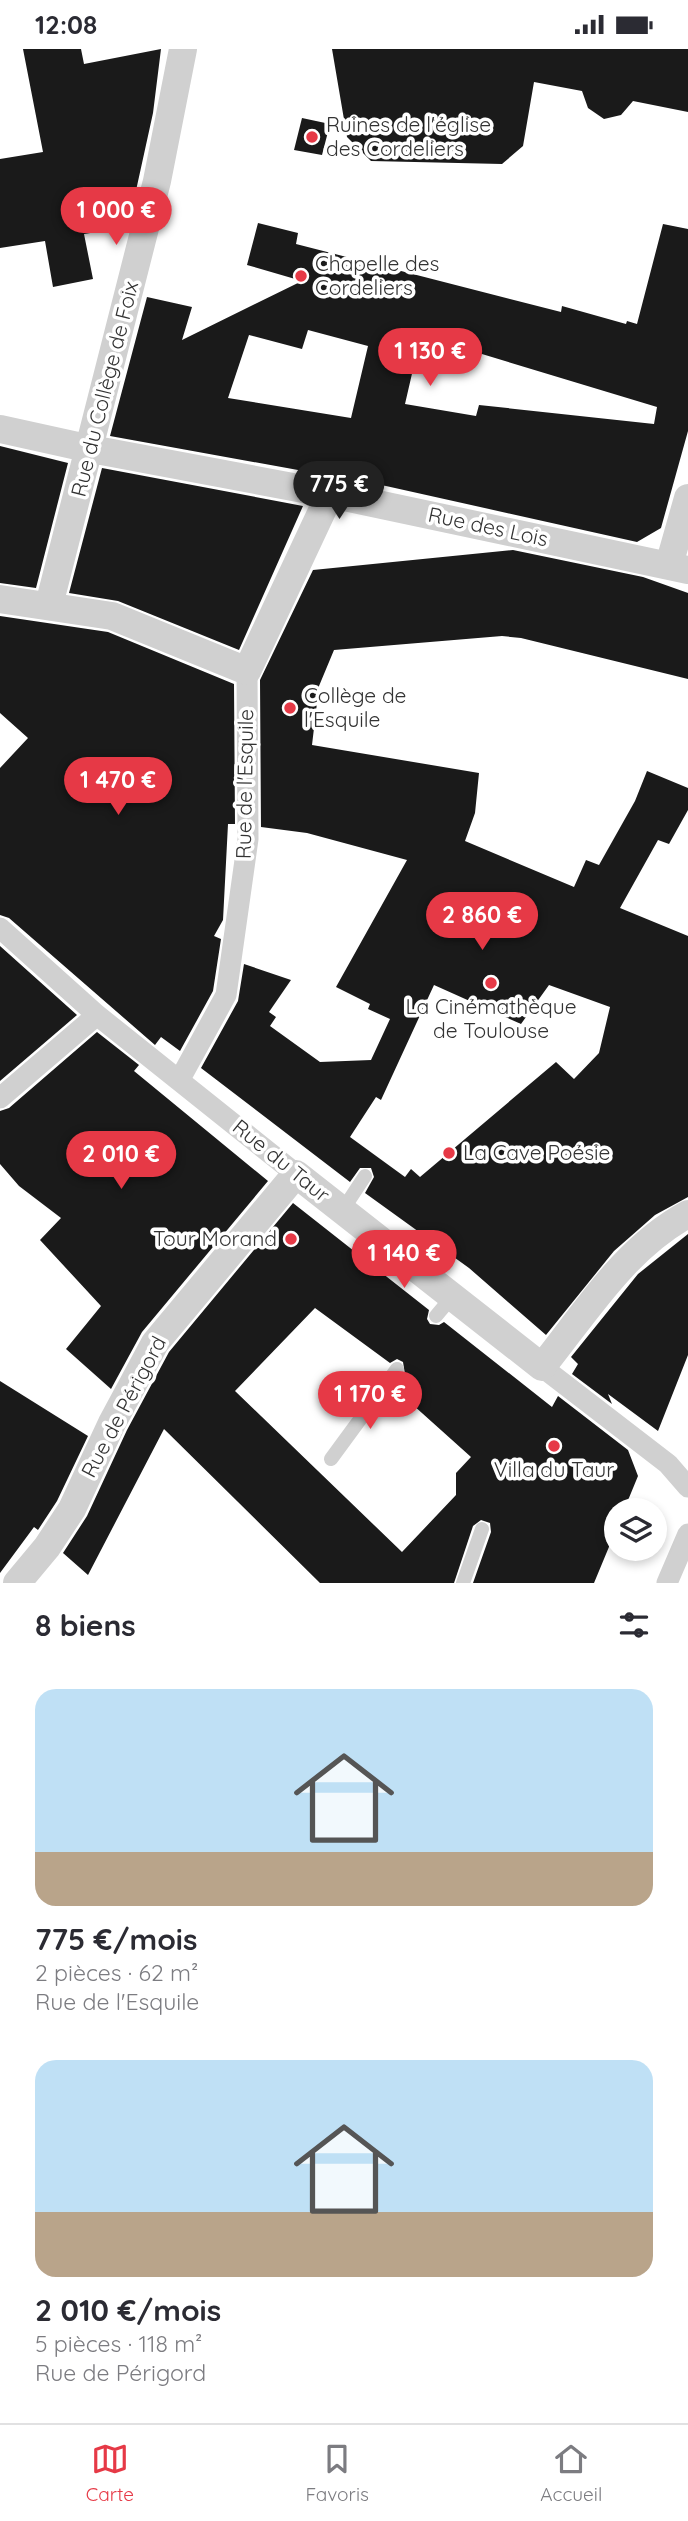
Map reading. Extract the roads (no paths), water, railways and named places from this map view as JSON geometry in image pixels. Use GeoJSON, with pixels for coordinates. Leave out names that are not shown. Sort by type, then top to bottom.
{"type":"FeatureCollection","features":[{"type":"Feature","properties":{"kind":"street","name":"Rue du Collège de Foix"},"geometry":{"type":"LineString","coordinates":[[49,605],[91,449],[157,181],[183,49]]}},
{"type":"Feature","properties":{"kind":"street","name":"Rue des Lois"},"geometry":{"type":"LineString","coordinates":[[0,429],[330,494],[678,568]]}},
{"type":"Feature","properties":{"kind":"street","name":"Rue de l'Esquile"},"geometry":{"type":"LineString","coordinates":[[180,1079],[226,995],[248,839],[247,671],[330,494]]}},
{"type":"Feature","properties":{"kind":"street"},"geometry":{"type":"LineString","coordinates":[[678,568],[688,498]]}},
{"type":"Feature","properties":{"kind":"street"},"geometry":{"type":"LineString","coordinates":[[0,599],[112,617],[247,671]]}},
{"type":"Feature","properties":{"kind":"street","name":"Rue du Taur"},"geometry":{"type":"LineString","coordinates":[[0,928],[97,1015],[342,1211],[444,1306],[542,1367],[668,1464],[688,1487]]}},
{"type":"Feature","properties":{"kind":"street"},"geometry":{"type":"LineString","coordinates":[[0,1098],[97,1015]]}},
{"type":"Feature","properties":{"kind":"street","name":"Rue de Périgord"},"geometry":{"type":"LineString","coordinates":[[17,1583],[47,1547],[72,1510],[112,1423],[155,1343],[296,1174]]}},
{"type":"Feature","properties":{"kind":"street"},"geometry":{"type":"LineString","coordinates":[[542,1367],[629,1258],[646,1241],[688,1214]]}},
{"type":"Feature","properties":{"kind":"street"},"geometry":{"type":"LineString","coordinates":[[667,1583],[688,1534]]}},
{"type":"Feature","properties":{"kind":"lane"},"geometry":{"type":"LineString","coordinates":[[342,1211],[365,1176]]}},
{"type":"Feature","properties":{"kind":"lane"},"geometry":{"type":"LineString","coordinates":[[331,1459],[397,1369]]}},
{"type":"Feature","properties":{"kind":"lane"},"geometry":{"type":"LineString","coordinates":[[464,1583],[482,1529]]}},
{"type":"Feature","properties":{"kind":"place","name":"Ruines de l'église des Cordeliers"},"geometry":{"type":"Point","coordinates":[312,137]}},
{"type":"Feature","properties":{"kind":"place","name":"Chapelle des Cordeliers"},"geometry":{"type":"Point","coordinates":[301,276]}},
{"type":"Feature","properties":{"kind":"place","name":"Collège de l'Esquile"},"geometry":{"type":"Point","coordinates":[290,708]}},
{"type":"Feature","properties":{"kind":"place","name":"La Cinémathèque de Toulouse"},"geometry":{"type":"Point","coordinates":[491,983]}},
{"type":"Feature","properties":{"kind":"place","name":"La Cave Poésie"},"geometry":{"type":"Point","coordinates":[449,1153]}},
{"type":"Feature","properties":{"kind":"place","name":"Tour Morand"},"geometry":{"type":"Point","coordinates":[291,1239]}},
{"type":"Feature","properties":{"kind":"place","name":"Villa du Taur"},"geometry":{"type":"Point","coordinates":[554,1446]}}]}
